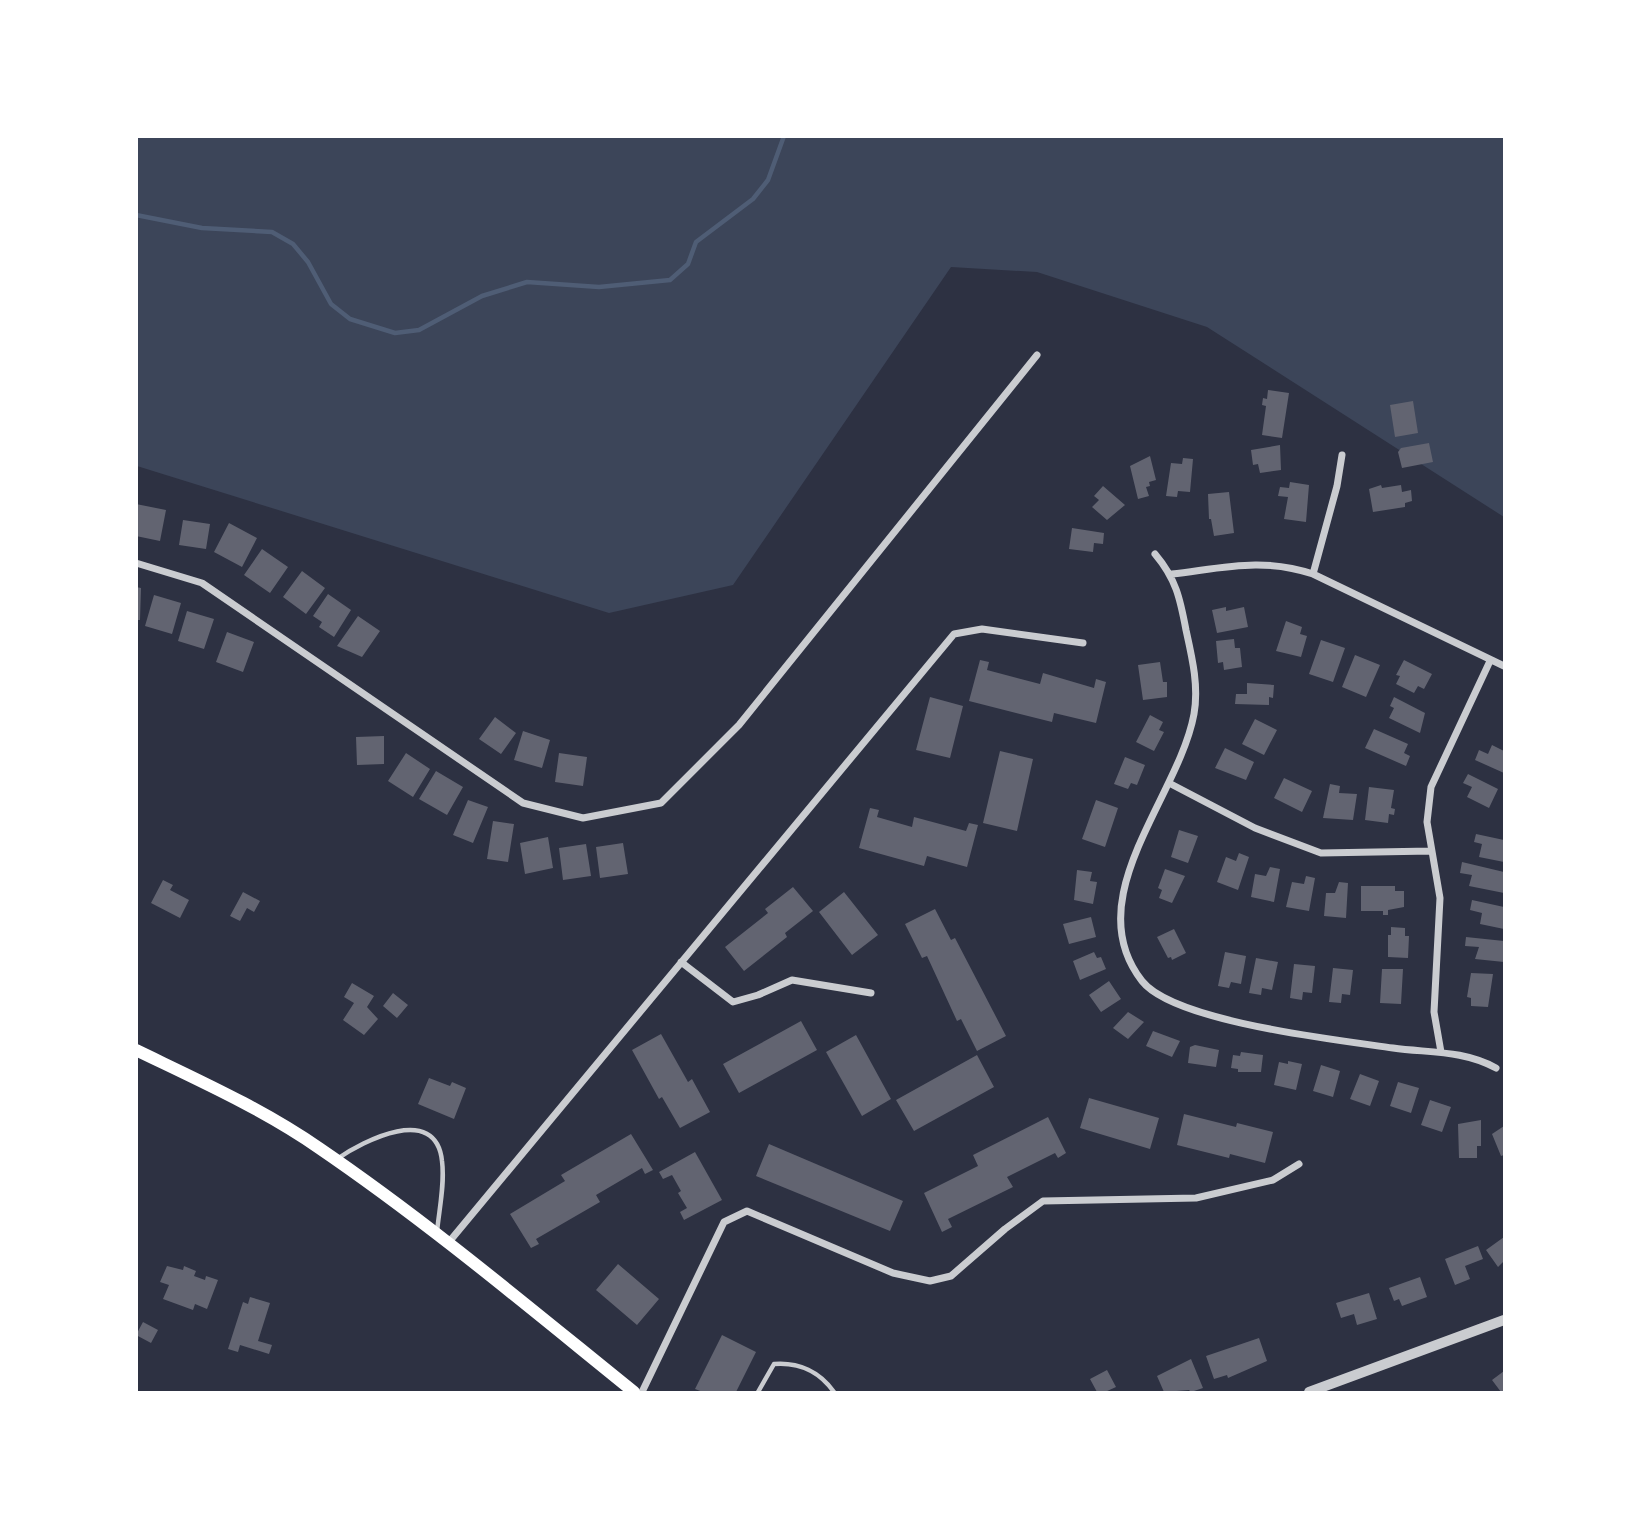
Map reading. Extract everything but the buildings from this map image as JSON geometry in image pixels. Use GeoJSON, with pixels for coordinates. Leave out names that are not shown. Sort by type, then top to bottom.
{"type":"FeatureCollection","features":[{"type":"Feature","properties":{"kind":"main road"},"geometry":{"type":"LineString","coordinates":[[136,1050],[219,1091],[336,1160],[449,1242],[634,1392]]}},
{"type":"Feature","properties":{"kind":"street"},"geometry":{"type":"LineString","coordinates":[[136,563],[202,583],[523,803],[583,818],[661,803],[739,725],[1037,355]]}},
{"type":"Feature","properties":{"kind":"street"},"geometry":{"type":"LineString","coordinates":[[1313,574],[1337,486],[1342,455]]}},
{"type":"Feature","properties":{"kind":"street"},"geometry":{"type":"LineString","coordinates":[[1155,554],[1172,575],[1195,669],[1194,714],[1169,783],[1131,861],[1121,898],[1121,928],[1128,956],[1142,982],[1167,1001],[1204,1016],[1395,1048],[1478,1058],[1496,1068]]}},
{"type":"Feature","properties":{"kind":"street"},"geometry":{"type":"LineString","coordinates":[[1172,575],[1266,563],[1285,565],[1313,574],[1504,666]]}},
{"type":"Feature","properties":{"kind":"street"},"geometry":{"type":"LineString","coordinates":[[449,1242],[954,634],[982,629],[1083,643]]}},
{"type":"Feature","properties":{"kind":"street"},"geometry":{"type":"LineString","coordinates":[[1441,1052],[1434,1012],[1433,980],[1440,898],[1427,822],[1431,787],[1490,661]]}},
{"type":"Feature","properties":{"kind":"street"},"geometry":{"type":"LineString","coordinates":[[1169,783],[1255,828],[1321,853],[1431,851]]}},
{"type":"Feature","properties":{"kind":"street"},"geometry":{"type":"LineString","coordinates":[[681,962],[733,1002],[758,995],[792,980],[871,993]]}},
{"type":"Feature","properties":{"kind":"street"},"geometry":{"type":"LineString","coordinates":[[642,1392],[724,1222],[747,1211],[893,1273],[930,1281],[951,1276],[1005,1228],[1043,1201],[1195,1198],[1273,1180],[1299,1164]]}},
{"type":"Feature","properties":{"kind":"street"},"geometry":{"type":"LineString","coordinates":[[1309,1392],[1504,1320]]}},
{"type":"Feature","properties":{"kind":"lane"},"geometry":{"type":"LineString","coordinates":[[336,1160],[359,1144],[402,1128],[426,1135],[439,1147],[443,1163],[436,1233]]}},
{"type":"Feature","properties":{"kind":"lane"},"geometry":{"type":"LineString","coordinates":[[758,1392],[774,1364],[793,1362],[825,1380],[834,1392]]}},
{"type":"Feature","properties":{"kind":"shaded area"},"geometry":{"type":"Polygon","coordinates":[[[136,137],[1504,137],[1504,517],[1207,327],[1037,272],[951,267],[733,585],[609,613],[137,466],[136,137]]]}},
{"type":"Feature","properties":{"kind":"waterway"},"geometry":{"type":"LineString","coordinates":[[136,215],[202,228],[272,232],[293,244],[308,262],[331,304],[350,319],[395,333],[419,330],[482,296],[527,282],[599,287],[670,280],[688,264],[696,242],[753,199],[768,180],[784,136]]}}]}
